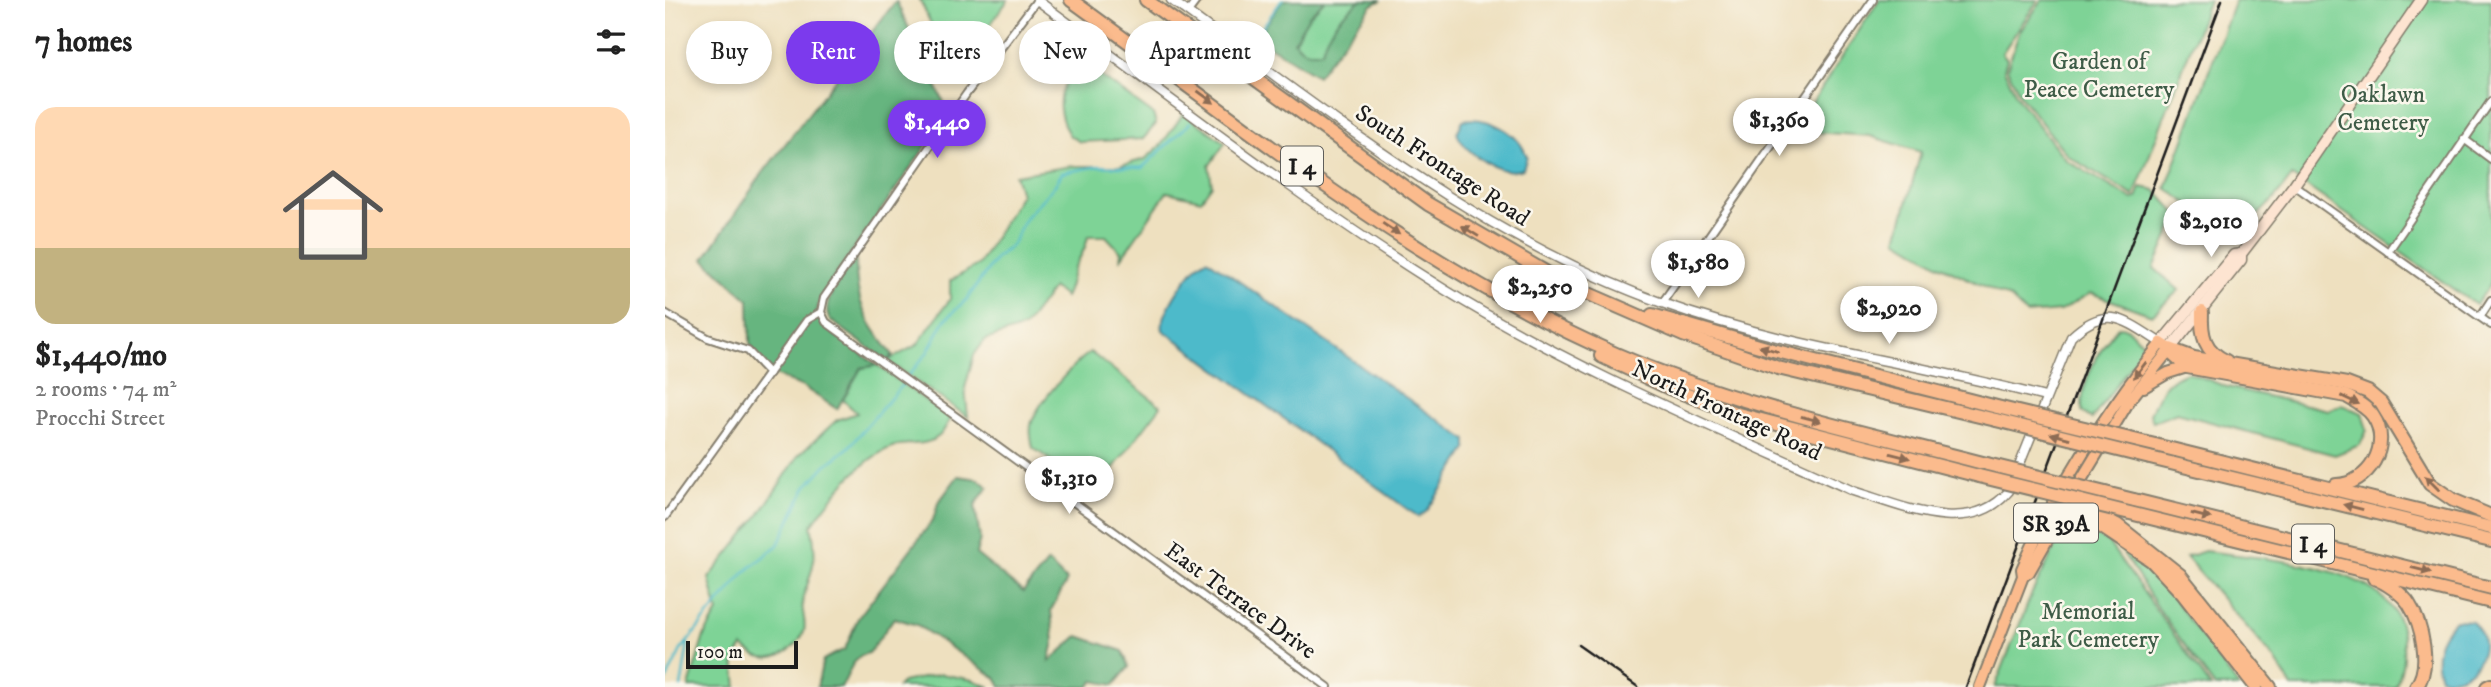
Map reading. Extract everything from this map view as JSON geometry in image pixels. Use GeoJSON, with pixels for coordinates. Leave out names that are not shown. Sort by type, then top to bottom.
{"type":"FeatureCollection","features":[{"type":"Feature","properties":{"kind":"highway","name":"I 4"},"geometry":{"type":"LineString","coordinates":[[1071,0],[1407,240],[1541,318],[1617,354],[1716,391],[1987,464],[2491,587]]}},
{"type":"Feature","properties":{"kind":"highway","name":"I 4"},"geometry":{"type":"LineString","coordinates":[[1146,0],[1428,204],[1534,268],[1595,298],[1683,335],[1778,368],[1999,414],[2150,458],[2491,541]]}},
{"type":"Feature","properties":{"kind":"highway"},"geometry":{"type":"LineString","coordinates":[[2202,313],[2201,328],[2207,346],[2217,357],[2239,367]]}},
{"type":"Feature","properties":{"kind":"highway"},"geometry":{"type":"LineString","coordinates":[[1541,318],[1596,353],[1703,402],[1979,476],[2491,602]]}},
{"type":"Feature","properties":{"kind":"highway"},"geometry":{"type":"LineString","coordinates":[[2166,346],[2194,358],[2347,384],[2368,392],[2381,403],[2430,484],[2453,500],[2491,516]]}},
{"type":"Feature","properties":{"kind":"highway"},"geometry":{"type":"LineString","coordinates":[[2166,346],[2171,355],[2187,367],[2346,396],[2362,405],[2374,416],[2381,437],[2378,453],[2366,474],[2349,485],[2319,485]]}},
{"type":"Feature","properties":{"kind":"highway"},"geometry":{"type":"LineString","coordinates":[[1999,414],[2155,445],[2491,528]]}},
{"type":"Feature","properties":{"kind":"highway"},"geometry":{"type":"LineString","coordinates":[[2062,500],[2151,560],[2183,594],[2256,687]]}},
{"type":"Feature","properties":{"kind":"highway"},"geometry":{"type":"LineString","coordinates":[[2062,500],[2117,525],[2181,575],[2270,687]]}},
{"type":"Feature","properties":{"kind":"highway"},"geometry":{"type":"LineString","coordinates":[[2052,531],[2069,516],[2084,515]]}},
{"type":"Feature","properties":{"kind":"highway"},"geometry":{"type":"LineString","coordinates":[[2321,560],[2382,581],[2409,603],[2420,630],[2425,658],[2421,681],[2416,687]]}},
{"type":"Feature","properties":{"kind":"main road"},"geometry":{"type":"LineString","coordinates":[[2294,185],[2421,0]]}},
{"type":"Feature","properties":{"kind":"main road","name":"SR 39A"},"geometry":{"type":"LineString","coordinates":[[2023,576],[2029,572],[2052,531],[2081,454],[2113,404],[2166,346],[2202,313],[2241,260],[2241,254],[2294,185]]}},
{"type":"Feature","properties":{"kind":"main road","name":"SR 39A"},"geometry":{"type":"LineString","coordinates":[[1980,687],[2023,576],[2022,569],[2062,500],[2088,467],[2166,346],[2234,255],[2241,254]]}},
{"type":"Feature","properties":{"kind":"main road"},"geometry":{"type":"LineString","coordinates":[[2133,395],[2159,377],[2187,367]]}},
{"type":"Feature","properties":{"kind":"street"},"geometry":{"type":"LineString","coordinates":[[665,517],[807,320],[821,312],[824,298],[967,93],[1037,0]]}},
{"type":"Feature","properties":{"kind":"street","name":"North Frontage Road"},"geometry":{"type":"LineString","coordinates":[[1037,0],[1222,136],[1443,288],[1594,370],[1853,491],[1933,513],[1961,517],[1986,512],[2009,491],[2071,337],[2089,320],[2103,318],[2127,321],[2166,346]]}},
{"type":"Feature","properties":{"kind":"street","name":"South Frontage Road"},"geometry":{"type":"LineString","coordinates":[[1171,0],[1455,202],[1552,256],[1662,303],[1764,334],[2045,397]]}},
{"type":"Feature","properties":{"kind":"street"},"geometry":{"type":"LineString","coordinates":[[1188,12],[1197,0]]}},
{"type":"Feature","properties":{"kind":"street"},"geometry":{"type":"LineString","coordinates":[[1662,303],[1873,0]]}},
{"type":"Feature","properties":{"kind":"street"},"geometry":{"type":"LineString","coordinates":[[2388,252],[2491,101]]}},
{"type":"Feature","properties":{"kind":"street"},"geometry":{"type":"LineString","coordinates":[[2464,139],[2491,159]]}},
{"type":"Feature","properties":{"kind":"street"},"geometry":{"type":"LineString","coordinates":[[2294,185],[2491,325]]}},
{"type":"Feature","properties":{"kind":"street"},"geometry":{"type":"LineString","coordinates":[[2480,317],[2491,300]]}},
{"type":"Feature","properties":{"kind":"street","name":"East Terrace Drive"},"geometry":{"type":"LineString","coordinates":[[821,312],[826,322],[1328,687]]}},
{"type":"Feature","properties":{"kind":"street"},"geometry":{"type":"LineString","coordinates":[[665,313],[708,338],[748,351],[769,373]]}},
{"type":"Feature","properties":{"kind":"green space"},"geometry":{"type":"Polygon","coordinates":[[[920,0],[1008,0],[993,21],[930,21],[920,0]]]}},
{"type":"Feature","properties":{"kind":"green space"},"geometry":{"type":"Polygon","coordinates":[[[1283,0],[1325,0],[1309,16],[1294,41],[1310,52],[1322,51],[1332,29],[1360,0],[1382,0],[1372,5],[1317,76],[1275,49],[1275,21],[1269,21],[1283,0]]]}},
{"type":"Feature","properties":{"kind":"green space"},"geometry":{"type":"Polygon","coordinates":[[[1325,0],[1360,0],[1337,21],[1322,51],[1305,52],[1294,41],[1309,16],[1325,0]]]}},
{"type":"Feature","properties":{"kind":"green space"},"geometry":{"type":"Polygon","coordinates":[[[1879,0],[2038,0],[2002,53],[2007,59],[2004,70],[2019,100],[2066,160],[2132,199],[2137,198],[2141,187],[2155,190],[2178,215],[2154,268],[2179,290],[2152,315],[2091,293],[2060,311],[2026,314],[2010,298],[1941,266],[1897,239],[1921,152],[1870,136],[1814,132],[1810,106],[1879,0]]]}},
{"type":"Feature","properties":{"kind":"green space","name":"Garden of Peace Cemetery"},"geometry":{"type":"Polygon","coordinates":[[[2042,0],[2209,0],[2134,196],[2068,156],[2022,98],[2007,69],[2019,33],[2042,0]]]}},
{"type":"Feature","properties":{"kind":"green space","name":"Oaklawn Cemetery"},"geometry":{"type":"Polygon","coordinates":[[[2235,0],[2491,0],[2491,283],[2476,305],[2292,176],[2274,199],[2235,238],[2166,188],[2235,0]]]}},
{"type":"Feature","properties":{"kind":"green space"},"geometry":{"type":"Polygon","coordinates":[[[896,1],[905,21],[894,21],[894,84],[935,84],[949,113],[821,296],[817,311],[824,327],[877,365],[861,368],[837,409],[803,387],[765,371],[750,344],[749,300],[704,259],[762,174],[832,84],[880,84],[880,22],[896,1]]]}},
{"type":"Feature","properties":{"kind":"green space"},"geometry":{"type":"Polygon","coordinates":[[[1065,84],[1111,84],[1153,114],[1156,124],[1143,139],[1080,142],[1069,135],[1064,124],[1060,105],[1065,84]]]}},
{"type":"Feature","properties":{"kind":"green space"},"geometry":{"type":"Polygon","coordinates":[[[1184,113],[1225,143],[1209,166],[1212,185],[1201,200],[1167,192],[1120,260],[1121,252],[1106,236],[1088,236],[1065,297],[1053,288],[1024,327],[985,340],[974,355],[965,388],[968,417],[887,361],[917,345],[950,299],[950,281],[979,264],[1021,194],[1015,175],[1072,166],[1120,166],[1145,159],[1161,145],[1184,113]]]}},
{"type":"Feature","properties":{"kind":"green space"},"geometry":{"type":"Polygon","coordinates":[[[856,259],[860,300],[869,322],[893,355],[887,361],[829,319],[827,311],[831,295],[856,259]]]}},
{"type":"Feature","properties":{"kind":"green space"},"geometry":{"type":"Polygon","coordinates":[[[2118,327],[2127,328],[2145,345],[2092,419],[2082,412],[2084,389],[2098,355],[2118,327]]]}},
{"type":"Feature","properties":{"kind":"green space"},"geometry":{"type":"Polygon","coordinates":[[[1090,352],[1161,406],[1096,491],[1033,448],[1030,431],[1036,412],[1049,393],[1090,352]]]}},
{"type":"Feature","properties":{"kind":"green space"},"geometry":{"type":"Polygon","coordinates":[[[877,365],[951,419],[934,440],[892,447],[868,461],[837,492],[811,526],[814,556],[802,603],[805,627],[798,642],[781,655],[768,658],[757,656],[743,647],[734,660],[737,687],[689,687],[704,636],[718,612],[709,578],[759,515],[799,455],[837,420],[857,413],[843,400],[861,368],[877,365]]]}},
{"type":"Feature","properties":{"kind":"green space"},"geometry":{"type":"Polygon","coordinates":[[[2188,372],[2227,387],[2328,410],[2342,405],[2362,413],[2367,430],[2360,445],[2335,455],[2177,413],[2153,422],[2150,414],[2164,388],[2174,378],[2188,372]]]}},
{"type":"Feature","properties":{"kind":"green space"},"geometry":{"type":"Polygon","coordinates":[[[958,476],[978,479],[988,487],[975,505],[980,539],[976,554],[1023,592],[1048,562],[1067,581],[1051,610],[1054,642],[1049,662],[1078,636],[1123,651],[1129,667],[1114,685],[1094,681],[1089,687],[1001,687],[996,678],[917,625],[894,618],[869,653],[854,662],[841,687],[817,687],[823,660],[845,649],[858,618],[933,520],[938,503],[958,476]]]}},
{"type":"Feature","properties":{"kind":"green space","name":"Memorial Park Cemetery"},"geometry":{"type":"Polygon","coordinates":[[[2079,525],[2108,542],[2211,687],[1995,687],[2032,593],[2064,530],[2079,525]]]}},
{"type":"Feature","properties":{"kind":"green space"},"geometry":{"type":"Polygon","coordinates":[[[2116,542],[2174,599],[2239,687],[2215,687],[2158,608],[2116,542]]]}},
{"type":"Feature","properties":{"kind":"green space"},"geometry":{"type":"Polygon","coordinates":[[[2205,551],[2325,570],[2355,580],[2379,595],[2396,615],[2403,641],[2402,664],[2395,687],[2292,687],[2274,658],[2186,557],[2205,551]]]}},
{"type":"Feature","properties":{"kind":"green space"},"geometry":{"type":"Polygon","coordinates":[[[941,674],[973,680],[990,687],[898,687],[903,682],[941,674]]]}},
{"type":"Feature","properties":{"kind":"water"},"geometry":{"type":"Polygon","coordinates":[[[1463,120],[1492,123],[1510,133],[1527,157],[1523,169],[1505,170],[1476,156],[1457,133],[1463,120]]]}},
{"type":"Feature","properties":{"kind":"water"},"geometry":{"type":"Polygon","coordinates":[[[1207,259],[1467,440],[1467,449],[1427,511],[1419,517],[1407,509],[1163,330],[1166,314],[1178,291],[1194,270],[1207,259]]]}},
{"type":"Feature","properties":{"kind":"water"},"geometry":{"type":"Polygon","coordinates":[[[2455,620],[2472,621],[2482,636],[2483,645],[2482,654],[2472,668],[2465,674],[2449,679],[2440,677],[2437,654],[2441,639],[2455,620]]]}},
{"type":"Feature","properties":{"kind":"waterway"},"geometry":{"type":"LineString","coordinates":[[1267,21],[1282,0]]}},
{"type":"Feature","properties":{"kind":"waterway"},"geometry":{"type":"LineString","coordinates":[[909,375],[927,353],[945,320],[967,299],[996,258],[1013,244],[1025,218],[1055,185],[1062,173],[1099,166],[1142,168],[1190,123]]}},
{"type":"Feature","properties":{"kind":"waterway"},"geometry":{"type":"LineString","coordinates":[[665,683],[681,650],[703,622],[746,571],[778,545],[806,487],[826,465],[848,448],[902,385]]}},
{"type":"Feature","properties":{"kind":"waterway"},"geometry":{"type":"LineString","coordinates":[[681,687],[688,644]]}},
{"type":"Feature","properties":{"kind":"railway"},"geometry":{"type":"LineString","coordinates":[[1966,687],[2222,0]]}},
{"type":"Feature","properties":{"kind":"railway"},"geometry":{"type":"LineString","coordinates":[[1578,645],[1638,687]]}}]}
